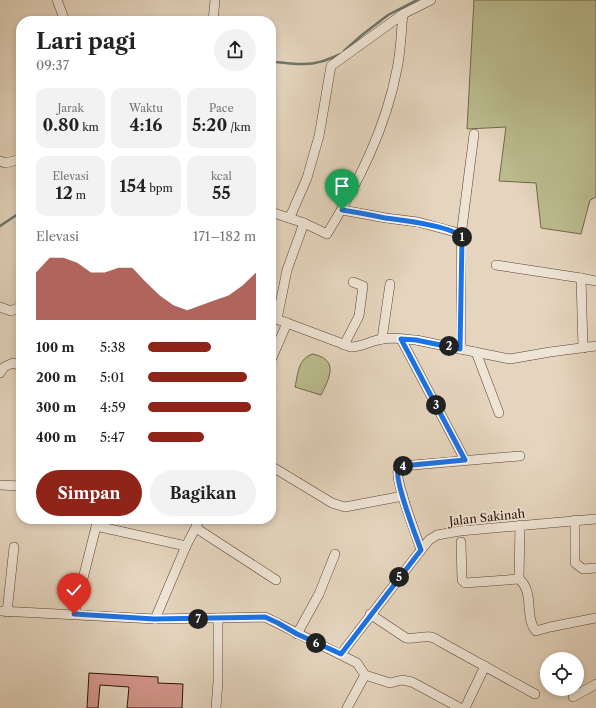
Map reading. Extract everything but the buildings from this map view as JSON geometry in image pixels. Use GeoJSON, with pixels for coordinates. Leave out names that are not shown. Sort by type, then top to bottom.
{"type":"FeatureCollection","features":[{"type":"Feature","properties":{"kind":"street"},"geometry":{"type":"LineString","coordinates":[[57,0],[64,16]]}},
{"type":"Feature","properties":{"kind":"street"},"geometry":{"type":"LineString","coordinates":[[213,16],[215,0]]}},
{"type":"Feature","properties":{"kind":"street"},"geometry":{"type":"LineString","coordinates":[[290,217],[307,178],[319,136],[331,66],[403,14],[431,0]]}},
{"type":"Feature","properties":{"kind":"street"},"geometry":{"type":"LineString","coordinates":[[276,213],[290,217],[327,234],[342,210],[369,158],[387,107],[397,69],[403,14]]}},
{"type":"Feature","properties":{"kind":"street"},"geometry":{"type":"LineString","coordinates":[[460,349],[461,236],[474,134]]}},
{"type":"Feature","properties":{"kind":"street"},"geometry":{"type":"LineString","coordinates":[[0,161],[6,163],[16,160]]}},
{"type":"Feature","properties":{"kind":"street"},"geometry":{"type":"LineString","coordinates":[[342,210],[418,222],[455,232],[461,236]]}},
{"type":"Feature","properties":{"kind":"street"},"geometry":{"type":"LineString","coordinates":[[276,311],[287,270],[304,223]]}},
{"type":"Feature","properties":{"kind":"street"},"geometry":{"type":"LineString","coordinates":[[496,265],[596,281]]}},
{"type":"Feature","properties":{"kind":"street"},"geometry":{"type":"LineString","coordinates":[[581,278],[583,348]]}},
{"type":"Feature","properties":{"kind":"street"},"geometry":{"type":"LineString","coordinates":[[344,345],[359,316],[363,286],[353,282]]}},
{"type":"Feature","properties":{"kind":"street"},"geometry":{"type":"LineString","coordinates":[[382,339],[390,284]]}},
{"type":"Feature","properties":{"kind":"street"},"geometry":{"type":"LineString","coordinates":[[0,307],[8,311],[16,309]]}},
{"type":"Feature","properties":{"kind":"street"},"geometry":{"type":"LineString","coordinates":[[276,319],[351,347],[358,347],[382,339],[416,340],[510,359],[596,346]]}},
{"type":"Feature","properties":{"kind":"street"},"geometry":{"type":"LineString","coordinates":[[276,348],[287,323]]}},
{"type":"Feature","properties":{"kind":"street"},"geometry":{"type":"LineString","coordinates":[[401,339],[465,460]]}},
{"type":"Feature","properties":{"kind":"street"},"geometry":{"type":"LineString","coordinates":[[476,352],[499,413]]}},
{"type":"Feature","properties":{"kind":"street"},"geometry":{"type":"LineString","coordinates":[[0,373],[4,367],[13,363],[16,364]]}},
{"type":"Feature","properties":{"kind":"street"},"geometry":{"type":"LineString","coordinates":[[421,550],[398,477],[398,471],[402,466],[520,456]]}},
{"type":"Feature","properties":{"kind":"street"},"geometry":{"type":"LineString","coordinates":[[276,469],[332,503],[345,507],[403,496]]}},
{"type":"Feature","properties":{"kind":"street"},"geometry":{"type":"LineString","coordinates":[[0,485],[16,486]]}},
{"type":"Feature","properties":{"kind":"street","name":"Jalan Sakinah"},"geometry":{"type":"LineString","coordinates":[[341,654],[370,614],[429,540],[437,535],[460,531],[596,519]]}},
{"type":"Feature","properties":{"kind":"street"},"geometry":{"type":"LineString","coordinates":[[576,520],[576,563],[583,569],[596,568]]}},
{"type":"Feature","properties":{"kind":"street"},"geometry":{"type":"LineString","coordinates":[[74,614],[97,524]]}},
{"type":"Feature","properties":{"kind":"street"},"geometry":{"type":"LineString","coordinates":[[101,524],[186,546]]}},
{"type":"Feature","properties":{"kind":"street"},"geometry":{"type":"LineString","coordinates":[[154,619],[186,546],[198,524]]}},
{"type":"Feature","properties":{"kind":"street"},"geometry":{"type":"LineString","coordinates":[[519,579],[520,525]]}},
{"type":"Feature","properties":{"kind":"street"},"geometry":{"type":"LineString","coordinates":[[196,528],[276,580]]}},
{"type":"Feature","properties":{"kind":"street"},"geometry":{"type":"LineString","coordinates":[[461,542],[462,580],[465,583],[519,579],[523,582],[526,589],[532,627],[536,631],[596,618]]}},
{"type":"Feature","properties":{"kind":"street"},"geometry":{"type":"LineString","coordinates":[[14,547],[4,612],[74,614],[154,619],[265,617],[357,663],[365,675],[390,683],[402,680],[412,682],[460,708]]}},
{"type":"Feature","properties":{"kind":"street"},"geometry":{"type":"LineString","coordinates":[[297,634],[319,594],[335,554]]}},
{"type":"Feature","properties":{"kind":"street"},"geometry":{"type":"LineString","coordinates":[[370,614],[406,638],[413,639],[427,636],[433,637],[439,642],[535,694]]}},
{"type":"Feature","properties":{"kind":"street"},"geometry":{"type":"LineString","coordinates":[[216,708],[218,681],[218,618]]}},
{"type":"Feature","properties":{"kind":"street"},"geometry":{"type":"LineString","coordinates":[[465,708],[485,666]]}},
{"type":"Feature","properties":{"kind":"street"},"geometry":{"type":"LineString","coordinates":[[347,708],[365,675]]}},
{"type":"Feature","properties":{"kind":"street"},"geometry":{"type":"LineString","coordinates":[[573,697],[596,684]]}},
{"type":"Feature","properties":{"kind":"green space"},"geometry":{"type":"Polygon","coordinates":[[[474,0],[596,0],[596,197],[590,200],[581,234],[541,228],[536,183],[499,181],[506,127],[467,129],[474,0]]]}},
{"type":"Feature","properties":{"kind":"green space"},"geometry":{"type":"Polygon","coordinates":[[[313,354],[326,360],[330,370],[327,382],[321,395],[295,387],[298,372],[304,359],[313,354]]]}},
{"type":"Feature","properties":{"kind":"waterway"},"geometry":{"type":"LineString","coordinates":[[344,51],[388,15],[417,0]]}},
{"type":"Feature","properties":{"kind":"waterway"},"geometry":{"type":"LineString","coordinates":[[276,62],[311,64],[341,54]]}},
{"type":"Feature","properties":{"kind":"waterway"},"geometry":{"type":"LineString","coordinates":[[0,226],[16,215]]}},
{"type":"Feature","properties":{"kind":"route"},"geometry":{"type":"LineString","coordinates":[[74,614],[154,619],[265,617],[297,634],[341,654],[370,614],[421,550],[403,496],[398,471],[402,466],[465,460],[401,339],[416,340],[460,349],[462,238],[455,232],[418,222],[342,210]]}}]}
